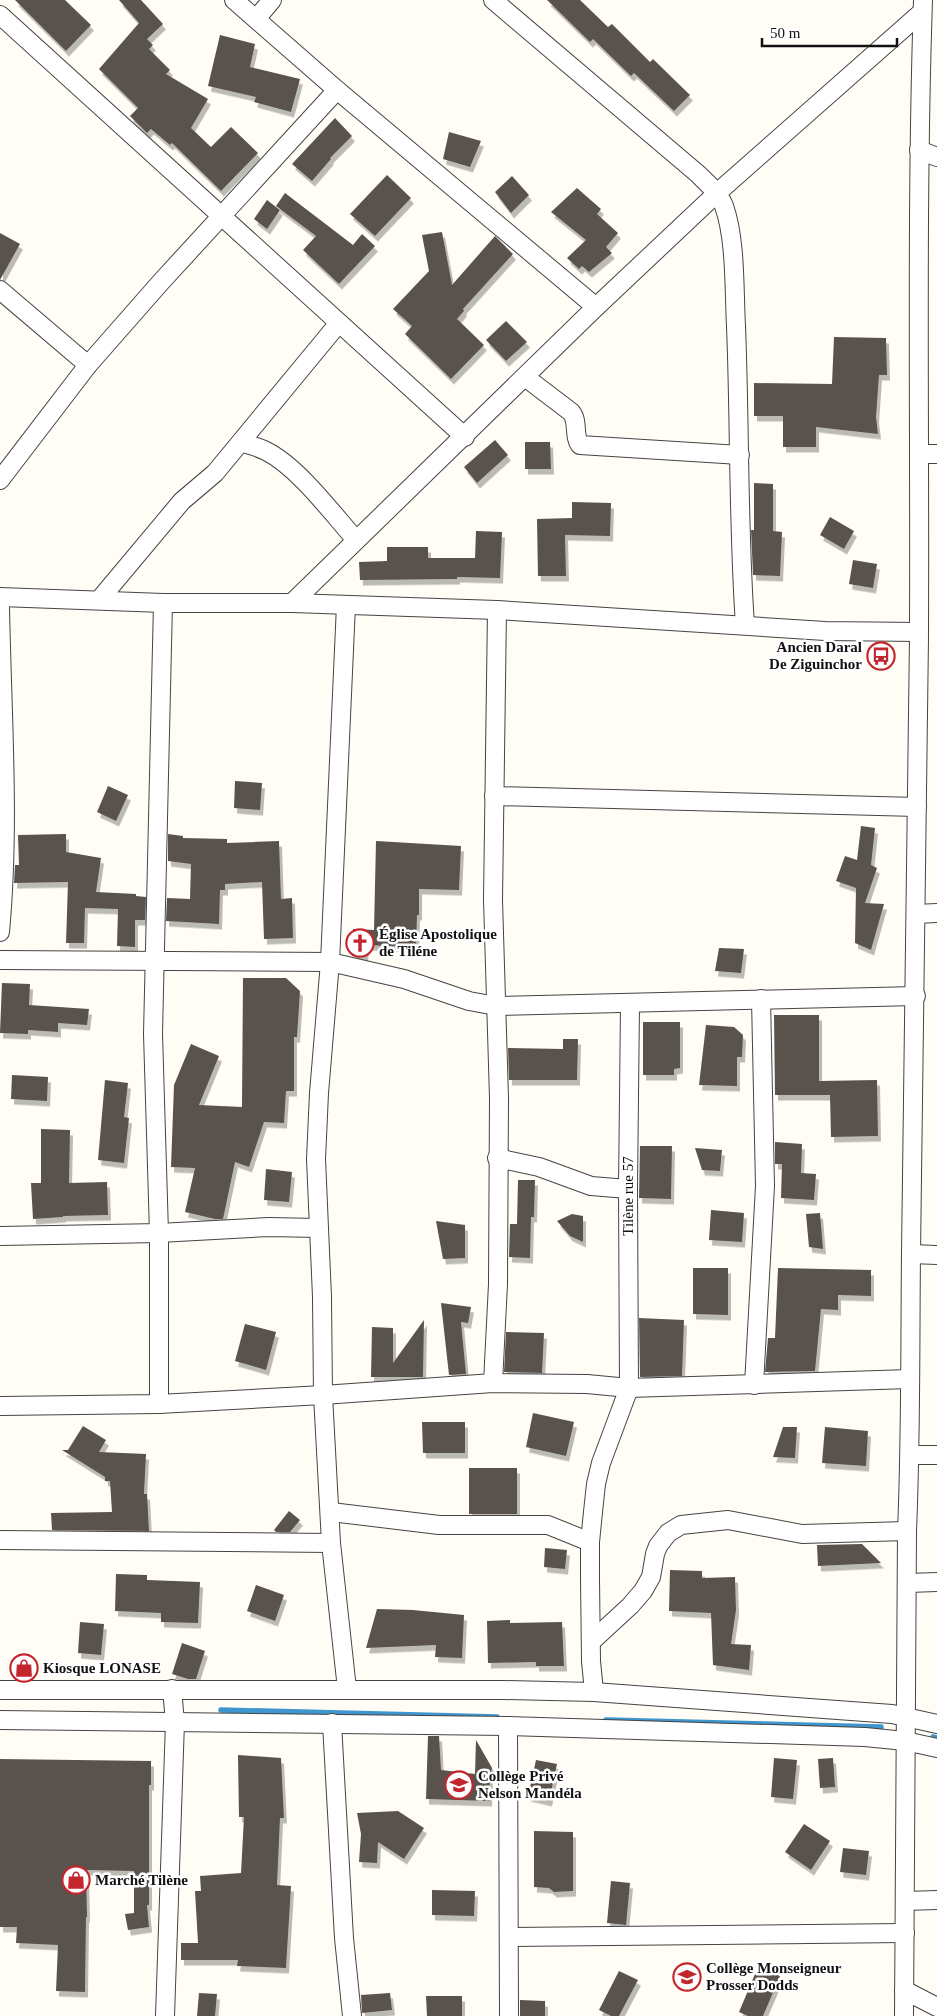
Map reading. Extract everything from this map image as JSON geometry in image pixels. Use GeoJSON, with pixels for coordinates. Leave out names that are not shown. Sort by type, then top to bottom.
{"type":"FeatureCollection","features":[{"type":"Feature","properties":{"kind":"street"},"geometry":{"type":"LineString","coordinates":[[234,0],[337,90],[596,307]]}},
{"type":"Feature","properties":{"kind":"street"},"geometry":{"type":"LineString","coordinates":[[256,19],[272,0]]}},
{"type":"Feature","properties":{"kind":"street"},"geometry":{"type":"LineString","coordinates":[[493,0],[511,6],[698,174],[717,193],[723,205],[730,239],[738,384],[741,569],[745,625]]}},
{"type":"Feature","properties":{"kind":"street"},"geometry":{"type":"LineString","coordinates":[[904,2016],[905,1741],[916,996],[919,632],[919,150],[922,6]]}},
{"type":"Feature","properties":{"kind":"street"},"geometry":{"type":"LineString","coordinates":[[292,603],[465,437],[596,307],[717,193],[922,6]]}},
{"type":"Feature","properties":{"kind":"street"},"geometry":{"type":"LineString","coordinates":[[0,15],[220,217],[465,437]]}},
{"type":"Feature","properties":{"kind":"street"},"geometry":{"type":"LineString","coordinates":[[0,480],[88,365],[337,90]]}},
{"type":"Feature","properties":{"kind":"street"},"geometry":{"type":"LineString","coordinates":[[919,150],[937,157]]}},
{"type":"Feature","properties":{"kind":"street"},"geometry":{"type":"LineString","coordinates":[[0,290],[88,365]]}},
{"type":"Feature","properties":{"kind":"street"},"geometry":{"type":"LineString","coordinates":[[100,599],[182,501],[215,473],[338,324]]}},
{"type":"Feature","properties":{"kind":"street"},"geometry":{"type":"LineString","coordinates":[[525,377],[571,412],[576,420],[577,441],[580,445],[740,455]]}},
{"type":"Feature","properties":{"kind":"street"},"geometry":{"type":"LineString","coordinates":[[240,442],[267,452],[280,461],[315,494],[356,540]]}},
{"type":"Feature","properties":{"kind":"street"},"geometry":{"type":"LineString","coordinates":[[919,454],[937,454]]}},
{"type":"Feature","properties":{"kind":"street"},"geometry":{"type":"LineString","coordinates":[[0,598],[100,599],[162,603],[292,603],[497,610],[825,631],[919,632]]}},
{"type":"Feature","properties":{"kind":"street"},"geometry":{"type":"LineString","coordinates":[[159,1404],[159,1233],[154,1034],[162,603]]}},
{"type":"Feature","properties":{"kind":"street"},"geometry":{"type":"LineString","coordinates":[[346,605],[330,962],[319,1093],[316,1159],[322,1297],[323,1395],[331,1512],[331,1543],[347,1689]]}},
{"type":"Feature","properties":{"kind":"street"},"geometry":{"type":"LineString","coordinates":[[0,607],[5,779],[0,932]]}},
{"type":"Feature","properties":{"kind":"street"},"geometry":{"type":"LineString","coordinates":[[493,1383],[498,1284],[497,1158],[499,1098],[494,956],[497,610]]}},
{"type":"Feature","properties":{"kind":"street"},"geometry":{"type":"LineString","coordinates":[[494,796],[917,807]]}},
{"type":"Feature","properties":{"kind":"street"},"geometry":{"type":"LineString","coordinates":[[916,914],[937,913]]}},
{"type":"Feature","properties":{"kind":"street"},"geometry":{"type":"LineString","coordinates":[[0,960],[330,962],[404,979],[469,1001],[496,1006],[916,996]]}},
{"type":"Feature","properties":{"kind":"street"},"geometry":{"type":"LineString","coordinates":[[754,1385],[765,1186],[761,999]]}},
{"type":"Feature","properties":{"kind":"street","name":"Tilène rue 57"},"geometry":{"type":"LineString","coordinates":[[629,1388],[628,1189],[630,1004]]}},
{"type":"Feature","properties":{"kind":"street"},"geometry":{"type":"LineString","coordinates":[[497,1158],[539,1167],[591,1186],[628,1189]]}},
{"type":"Feature","properties":{"kind":"street"},"geometry":{"type":"LineString","coordinates":[[0,1236],[159,1233],[269,1227],[318,1228]]}},
{"type":"Feature","properties":{"kind":"street"},"geometry":{"type":"LineString","coordinates":[[911,1254],[937,1255]]}},
{"type":"Feature","properties":{"kind":"street"},"geometry":{"type":"LineString","coordinates":[[0,1406],[159,1404],[493,1383],[587,1384],[629,1388],[910,1379]]}},
{"type":"Feature","properties":{"kind":"street"},"geometry":{"type":"LineString","coordinates":[[594,1692],[590,1542],[596,1484],[601,1463],[629,1388]]}},
{"type":"Feature","properties":{"kind":"street"},"geometry":{"type":"LineString","coordinates":[[910,1455],[937,1455]]}},
{"type":"Feature","properties":{"kind":"street"},"geometry":{"type":"LineString","coordinates":[[331,1512],[439,1525],[548,1525],[590,1542]]}},
{"type":"Feature","properties":{"kind":"street"},"geometry":{"type":"LineString","coordinates":[[592,1641],[643,1592],[651,1577],[658,1546],[668,1533],[681,1525],[728,1520],[802,1534],[908,1531]]}},
{"type":"Feature","properties":{"kind":"street"},"geometry":{"type":"LineString","coordinates":[[0,1540],[331,1543]]}},
{"type":"Feature","properties":{"kind":"street"},"geometry":{"type":"LineString","coordinates":[[908,1583],[937,1582]]}},
{"type":"Feature","properties":{"kind":"street"},"geometry":{"type":"LineString","coordinates":[[165,2016],[175,1722],[172,1689]]}},
{"type":"Feature","properties":{"kind":"street"},"geometry":{"type":"LineString","coordinates":[[0,1690],[347,1689],[594,1692],[906,1716],[937,1724]]}},
{"type":"Feature","properties":{"kind":"street"},"geometry":{"type":"LineString","coordinates":[[0,1720],[508,1726],[855,1737],[905,1741],[937,1748]]}},
{"type":"Feature","properties":{"kind":"street"},"geometry":{"type":"LineString","coordinates":[[332,1723],[344,1938],[352,2016]]}},
{"type":"Feature","properties":{"kind":"street"},"geometry":{"type":"LineString","coordinates":[[508,1726],[509,2016]]}},
{"type":"Feature","properties":{"kind":"street"},"geometry":{"type":"LineString","coordinates":[[905,1901],[937,1900]]}},
{"type":"Feature","properties":{"kind":"street"},"geometry":{"type":"LineString","coordinates":[[510,1937],[905,1933]]}},
{"type":"Feature","properties":{"kind":"street"},"geometry":{"type":"LineString","coordinates":[[904,1990],[937,2007]]}},
{"type":"Feature","properties":{"kind":"building"},"geometry":{"type":"Polygon","coordinates":[[[15,0],[65,0],[91,25],[66,51],[15,0]]]}},
{"type":"Feature","properties":{"kind":"building"},"geometry":{"type":"Polygon","coordinates":[[[119,0],[141,0],[163,24],[147,39],[153,45],[149,49],[170,70],[166,74],[208,99],[191,128],[211,147],[231,127],[258,153],[221,191],[172,143],[170,145],[151,129],[147,133],[130,116],[138,108],[99,69],[139,23],[119,0]]]}},
{"type":"Feature","properties":{"kind":"building"},"geometry":{"type":"Polygon","coordinates":[[[547,0],[580,0],[608,27],[612,24],[650,62],[653,59],[690,95],[674,111],[634,73],[631,76],[593,39],[590,42],[547,0]]]}},
{"type":"Feature","properties":{"kind":"building"},"geometry":{"type":"Polygon","coordinates":[[[220,35],[255,44],[250,67],[300,79],[291,112],[254,102],[256,97],[208,86],[220,35]]]}},
{"type":"Feature","properties":{"kind":"building"},"geometry":{"type":"Polygon","coordinates":[[[335,118],[352,136],[330,158],[312,181],[292,164],[335,118]]]}},
{"type":"Feature","properties":{"kind":"building"},"geometry":{"type":"Polygon","coordinates":[[[449,132],[481,141],[470,167],[443,159],[449,132]]]}},
{"type":"Feature","properties":{"kind":"building"},"geometry":{"type":"Polygon","coordinates":[[[387,175],[411,198],[375,236],[350,214],[387,175]]]}},
{"type":"Feature","properties":{"kind":"building"},"geometry":{"type":"Polygon","coordinates":[[[512,176],[529,195],[511,213],[495,192],[512,176]]]}},
{"type":"Feature","properties":{"kind":"building"},"geometry":{"type":"Polygon","coordinates":[[[577,188],[601,209],[597,214],[618,233],[606,247],[612,253],[589,272],[582,266],[579,269],[567,258],[586,240],[551,212],[577,188]]]}},
{"type":"Feature","properties":{"kind":"building"},"geometry":{"type":"Polygon","coordinates":[[[285,193],[353,245],[362,234],[375,246],[339,284],[303,250],[316,236],[276,206],[285,193]]]}},
{"type":"Feature","properties":{"kind":"building"},"geometry":{"type":"Polygon","coordinates":[[[267,200],[280,210],[267,229],[254,219],[267,200]]]}},
{"type":"Feature","properties":{"kind":"building"},"geometry":{"type":"Polygon","coordinates":[[[442,232],[452,285],[495,236],[513,254],[463,309],[464,311],[457,319],[484,345],[451,379],[405,334],[412,326],[393,309],[429,271],[422,235],[442,232]]]}},
{"type":"Feature","properties":{"kind":"building"},"geometry":{"type":"Polygon","coordinates":[[[0,233],[20,244],[0,280],[0,233]]]}},
{"type":"Feature","properties":{"kind":"building"},"geometry":{"type":"Polygon","coordinates":[[[506,321],[527,342],[506,361],[486,340],[506,321]]]}},
{"type":"Feature","properties":{"kind":"building"},"geometry":{"type":"Polygon","coordinates":[[[834,337],[886,338],[887,375],[879,375],[876,417],[878,434],[816,427],[816,447],[783,447],[783,416],[754,416],[754,383],[832,384],[834,337]]]}},
{"type":"Feature","properties":{"kind":"building"},"geometry":{"type":"Polygon","coordinates":[[[495,440],[508,455],[477,483],[464,467],[495,440]]]}},
{"type":"Feature","properties":{"kind":"building"},"geometry":{"type":"Polygon","coordinates":[[[525,442],[550,442],[551,469],[525,469],[525,442]]]}},
{"type":"Feature","properties":{"kind":"building"},"geometry":{"type":"Polygon","coordinates":[[[754,483],[773,484],[773,531],[782,532],[780,576],[753,575],[751,530],[754,530],[754,483]]]}},
{"type":"Feature","properties":{"kind":"building"},"geometry":{"type":"Polygon","coordinates":[[[572,502],[611,503],[610,536],[565,535],[566,576],[538,576],[537,519],[572,518],[572,502]]]}},
{"type":"Feature","properties":{"kind":"building"},"geometry":{"type":"Polygon","coordinates":[[[830,517],[854,531],[844,549],[820,535],[830,517]]]}},
{"type":"Feature","properties":{"kind":"building"},"geometry":{"type":"Polygon","coordinates":[[[476,531],[502,532],[500,578],[457,577],[457,579],[360,580],[359,562],[387,561],[387,547],[428,547],[428,558],[475,558],[476,531]]]}},
{"type":"Feature","properties":{"kind":"building"},"geometry":{"type":"Polygon","coordinates":[[[853,560],[877,564],[873,588],[849,584],[853,560]]]}},
{"type":"Feature","properties":{"kind":"building"},"geometry":{"type":"Polygon","coordinates":[[[235,781],[262,783],[260,810],[234,808],[235,781]]]}},
{"type":"Feature","properties":{"kind":"building"},"geometry":{"type":"Polygon","coordinates":[[[108,786],[128,795],[116,821],[97,812],[108,786]]]}},
{"type":"Feature","properties":{"kind":"building"},"geometry":{"type":"Polygon","coordinates":[[[861,826],[875,828],[871,865],[877,868],[865,903],[884,904],[871,950],[855,943],[856,888],[836,881],[845,856],[857,860],[861,826]]]}},
{"type":"Feature","properties":{"kind":"building"},"geometry":{"type":"Polygon","coordinates":[[[66,834],[66,852],[101,858],[96,892],[136,894],[136,896],[146,897],[145,920],[135,920],[135,947],[117,946],[118,909],[85,908],[84,943],[66,943],[68,882],[14,883],[15,865],[19,865],[18,835],[66,834]]]}},
{"type":"Feature","properties":{"kind":"building"},"geometry":{"type":"Polygon","coordinates":[[[168,834],[183,836],[183,838],[227,839],[227,843],[279,841],[281,899],[292,898],[293,938],[264,939],[262,882],[225,884],[225,890],[220,890],[219,924],[166,921],[167,898],[190,899],[191,864],[168,861],[168,834]]]}},
{"type":"Feature","properties":{"kind":"building"},"geometry":{"type":"Polygon","coordinates":[[[376,841],[461,846],[459,890],[419,889],[416,947],[366,945],[365,957],[352,956],[353,929],[374,930],[376,841]]]}},
{"type":"Feature","properties":{"kind":"building"},"geometry":{"type":"Polygon","coordinates":[[[719,948],[744,949],[741,973],[715,971],[719,948]]]}},
{"type":"Feature","properties":{"kind":"building"},"geometry":{"type":"Polygon","coordinates":[[[243,978],[286,978],[300,991],[297,1037],[294,1037],[294,1091],[286,1091],[284,1123],[264,1122],[249,1167],[235,1162],[223,1219],[215,1219],[185,1212],[195,1168],[171,1167],[174,1085],[191,1044],[219,1056],[199,1105],[242,1107],[243,978]]]}},
{"type":"Feature","properties":{"kind":"building"},"geometry":{"type":"Polygon","coordinates":[[[2,983],[30,984],[29,1005],[89,1009],[87,1025],[58,1023],[58,1032],[28,1030],[28,1034],[0,1033],[2,983]]]}},
{"type":"Feature","properties":{"kind":"building"},"geometry":{"type":"Polygon","coordinates":[[[774,1015],[819,1015],[819,1081],[877,1080],[878,1136],[831,1137],[830,1095],[775,1095],[774,1015]]]}},
{"type":"Feature","properties":{"kind":"building"},"geometry":{"type":"Polygon","coordinates":[[[643,1022],[680,1022],[680,1068],[674,1069],[674,1075],[643,1075],[643,1022]]]}},
{"type":"Feature","properties":{"kind":"building"},"geometry":{"type":"Polygon","coordinates":[[[706,1025],[734,1027],[743,1035],[742,1057],[737,1057],[737,1086],[699,1085],[706,1025]]]}},
{"type":"Feature","properties":{"kind":"building"},"geometry":{"type":"Polygon","coordinates":[[[563,1039],[578,1039],[577,1080],[509,1080],[508,1048],[563,1049],[563,1039]]]}},
{"type":"Feature","properties":{"kind":"building"},"geometry":{"type":"Polygon","coordinates":[[[12,1075],[48,1077],[47,1101],[11,1099],[12,1075]]]}},
{"type":"Feature","properties":{"kind":"building"},"geometry":{"type":"Polygon","coordinates":[[[105,1080],[128,1083],[124,1117],[129,1118],[124,1163],[98,1160],[105,1080]]]}},
{"type":"Feature","properties":{"kind":"building"},"geometry":{"type":"Polygon","coordinates":[[[41,1129],[70,1130],[69,1183],[107,1182],[108,1215],[33,1219],[31,1183],[41,1183],[41,1129]]]}},
{"type":"Feature","properties":{"kind":"building"},"geometry":{"type":"Polygon","coordinates":[[[775,1142],[802,1144],[801,1173],[816,1174],[814,1200],[781,1198],[782,1164],[775,1164],[775,1142]]]}},
{"type":"Feature","properties":{"kind":"building"},"geometry":{"type":"Polygon","coordinates":[[[640,1146],[672,1146],[671,1199],[639,1198],[640,1146]]]}},
{"type":"Feature","properties":{"kind":"building"},"geometry":{"type":"Polygon","coordinates":[[[695,1148],[722,1150],[720,1171],[702,1170],[695,1148]]]}},
{"type":"Feature","properties":{"kind":"building"},"geometry":{"type":"Polygon","coordinates":[[[266,1169],[292,1172],[289,1202],[264,1200],[266,1169]]]}},
{"type":"Feature","properties":{"kind":"building"},"geometry":{"type":"Polygon","coordinates":[[[518,1180],[535,1180],[534,1217],[531,1217],[530,1258],[509,1257],[510,1224],[517,1224],[518,1180]]]}},
{"type":"Feature","properties":{"kind":"building"},"geometry":{"type":"Polygon","coordinates":[[[711,1210],[744,1213],[742,1242],[709,1240],[711,1210]]]}},
{"type":"Feature","properties":{"kind":"building"},"geometry":{"type":"Polygon","coordinates":[[[820,1213],[823,1249],[809,1247],[806,1214],[820,1213]]]}},
{"type":"Feature","properties":{"kind":"building"},"geometry":{"type":"Polygon","coordinates":[[[572,1214],[583,1216],[583,1242],[570,1236],[557,1221],[572,1214]]]}},
{"type":"Feature","properties":{"kind":"building"},"geometry":{"type":"Polygon","coordinates":[[[436,1221],[465,1225],[465,1258],[443,1259],[436,1221]]]}},
{"type":"Feature","properties":{"kind":"building"},"geometry":{"type":"Polygon","coordinates":[[[693,1268],[728,1268],[728,1315],[693,1314],[693,1268]]]}},
{"type":"Feature","properties":{"kind":"building"},"geometry":{"type":"Polygon","coordinates":[[[778,1268],[871,1270],[871,1296],[838,1295],[838,1310],[821,1309],[815,1371],[765,1372],[768,1338],[775,1338],[778,1268]]]}},
{"type":"Feature","properties":{"kind":"building"},"geometry":{"type":"Polygon","coordinates":[[[441,1303],[471,1307],[468,1323],[461,1322],[466,1374],[449,1375],[441,1303]]]}},
{"type":"Feature","properties":{"kind":"building"},"geometry":{"type":"Polygon","coordinates":[[[639,1318],[684,1320],[682,1376],[640,1377],[639,1318]]]}},
{"type":"Feature","properties":{"kind":"building"},"geometry":{"type":"Polygon","coordinates":[[[424,1320],[423,1377],[371,1377],[372,1327],[393,1328],[393,1363],[424,1320]]]}},
{"type":"Feature","properties":{"kind":"building"},"geometry":{"type":"Polygon","coordinates":[[[245,1324],[276,1332],[266,1370],[235,1361],[245,1324]]]}},
{"type":"Feature","properties":{"kind":"building"},"geometry":{"type":"Polygon","coordinates":[[[506,1332],[544,1333],[542,1373],[504,1372],[506,1332]]]}},
{"type":"Feature","properties":{"kind":"building"},"geometry":{"type":"Polygon","coordinates":[[[533,1413],[574,1422],[566,1456],[526,1447],[533,1413]]]}},
{"type":"Feature","properties":{"kind":"building"},"geometry":{"type":"Polygon","coordinates":[[[422,1422],[465,1422],[465,1453],[423,1453],[422,1422]]]}},
{"type":"Feature","properties":{"kind":"building"},"geometry":{"type":"Polygon","coordinates":[[[83,1426],[106,1440],[99,1452],[146,1454],[144,1494],[147,1494],[149,1531],[52,1530],[51,1513],[112,1512],[110,1481],[105,1481],[105,1477],[62,1450],[68,1450],[83,1426]]]}},
{"type":"Feature","properties":{"kind":"building"},"geometry":{"type":"Polygon","coordinates":[[[783,1427],[797,1427],[795,1458],[773,1457],[783,1427]]]}},
{"type":"Feature","properties":{"kind":"building"},"geometry":{"type":"Polygon","coordinates":[[[825,1427],[868,1431],[866,1466],[822,1463],[825,1427]]]}},
{"type":"Feature","properties":{"kind":"building"},"geometry":{"type":"Polygon","coordinates":[[[469,1468],[517,1468],[517,1514],[469,1514],[469,1468]]]}},
{"type":"Feature","properties":{"kind":"building"},"geometry":{"type":"Polygon","coordinates":[[[289,1511],[300,1520],[290,1532],[276,1532],[274,1530],[289,1511]]]}},
{"type":"Feature","properties":{"kind":"building"},"geometry":{"type":"Polygon","coordinates":[[[862,1544],[881,1563],[818,1566],[817,1545],[862,1544]]]}},
{"type":"Feature","properties":{"kind":"building"},"geometry":{"type":"Polygon","coordinates":[[[545,1548],[567,1550],[565,1569],[544,1567],[545,1548]]]}},
{"type":"Feature","properties":{"kind":"building"},"geometry":{"type":"Polygon","coordinates":[[[670,1570],[702,1571],[702,1578],[735,1577],[736,1610],[731,1644],[751,1645],[749,1670],[713,1665],[711,1613],[669,1611],[670,1570]]]}},
{"type":"Feature","properties":{"kind":"building"},"geometry":{"type":"Polygon","coordinates":[[[116,1574],[147,1575],[147,1580],[200,1582],[198,1623],[161,1622],[161,1613],[115,1611],[116,1574]]]}},
{"type":"Feature","properties":{"kind":"building"},"geometry":{"type":"Polygon","coordinates":[[[256,1585],[284,1595],[275,1621],[247,1611],[256,1585]]]}},
{"type":"Feature","properties":{"kind":"building"},"geometry":{"type":"Polygon","coordinates":[[[377,1609],[464,1615],[462,1658],[435,1657],[436,1645],[366,1648],[377,1609]]]}},
{"type":"Feature","properties":{"kind":"building"},"geometry":{"type":"Polygon","coordinates":[[[510,1620],[510,1623],[562,1622],[564,1666],[536,1666],[536,1662],[488,1663],[487,1621],[510,1620]]]}},
{"type":"Feature","properties":{"kind":"building"},"geometry":{"type":"Polygon","coordinates":[[[80,1622],[104,1624],[101,1655],[78,1653],[80,1622]]]}},
{"type":"Feature","properties":{"kind":"building"},"geometry":{"type":"Polygon","coordinates":[[[182,1643],[205,1651],[196,1679],[188,1679],[172,1674],[182,1643]]]}},
{"type":"Feature","properties":{"kind":"building"},"geometry":{"type":"Polygon","coordinates":[[[428,1736],[439,1736],[441,1770],[475,1774],[476,1740],[492,1768],[489,1801],[426,1799],[428,1736]]]}},
{"type":"Feature","properties":{"kind":"building"},"geometry":{"type":"Polygon","coordinates":[[[238,1755],[281,1758],[284,1818],[280,1818],[277,1885],[291,1886],[286,1968],[237,1966],[238,1960],[181,1960],[181,1943],[198,1943],[195,1891],[201,1891],[200,1876],[241,1873],[244,1817],[239,1817],[238,1755]]]}},
{"type":"Feature","properties":{"kind":"building"},"geometry":{"type":"Polygon","coordinates":[[[774,1758],[797,1760],[793,1799],[771,1797],[774,1758]]]}},
{"type":"Feature","properties":{"kind":"building"},"geometry":{"type":"Polygon","coordinates":[[[833,1758],[835,1787],[820,1788],[818,1759],[833,1758]]]}},
{"type":"Feature","properties":{"kind":"building"},"geometry":{"type":"Polygon","coordinates":[[[0,1759],[151,1761],[151,1785],[149,1785],[149,1905],[147,1905],[149,1927],[128,1930],[125,1914],[134,1913],[134,1871],[86,1870],[85,1992],[56,1991],[58,1945],[16,1943],[17,1927],[0,1927],[0,1759]]]}},
{"type":"Feature","properties":{"kind":"building"},"geometry":{"type":"Polygon","coordinates":[[[536,1760],[557,1764],[549,1801],[528,1796],[536,1760]]]}},
{"type":"Feature","properties":{"kind":"building"},"geometry":{"type":"Polygon","coordinates":[[[398,1811],[424,1828],[404,1859],[378,1842],[377,1863],[359,1862],[361,1834],[357,1813],[398,1811]]]}},
{"type":"Feature","properties":{"kind":"building"},"geometry":{"type":"Polygon","coordinates":[[[804,1824],[830,1841],[811,1870],[785,1852],[804,1824]]]}},
{"type":"Feature","properties":{"kind":"building"},"geometry":{"type":"Polygon","coordinates":[[[534,1831],[573,1832],[573,1891],[554,1892],[549,1888],[534,1887],[534,1831]]]}},
{"type":"Feature","properties":{"kind":"building"},"geometry":{"type":"Polygon","coordinates":[[[843,1848],[869,1851],[866,1875],[840,1872],[843,1848]]]}},
{"type":"Feature","properties":{"kind":"building"},"geometry":{"type":"Polygon","coordinates":[[[611,1881],[630,1883],[626,1925],[607,1923],[611,1881]]]}},
{"type":"Feature","properties":{"kind":"building"},"geometry":{"type":"Polygon","coordinates":[[[432,1890],[475,1891],[474,1916],[432,1915],[432,1890]]]}},
{"type":"Feature","properties":{"kind":"building"},"geometry":{"type":"Polygon","coordinates":[[[758,1967],[780,1976],[763,2016],[748,2016],[739,2012],[758,1967]]]}},
{"type":"Feature","properties":{"kind":"building"},"geometry":{"type":"Polygon","coordinates":[[[619,1971],[638,1980],[619,2016],[611,2016],[599,2010],[619,1971]]]}},
{"type":"Feature","properties":{"kind":"building"},"geometry":{"type":"Polygon","coordinates":[[[199,1993],[217,1994],[215,2016],[197,2016],[199,1993]]]}},
{"type":"Feature","properties":{"kind":"building"},"geometry":{"type":"Polygon","coordinates":[[[390,1993],[392,2010],[362,2013],[361,1995],[390,1993]]]}},
{"type":"Feature","properties":{"kind":"building"},"geometry":{"type":"Polygon","coordinates":[[[426,1996],[462,1996],[462,2016],[427,2016],[426,1996]]]}},
{"type":"Feature","properties":{"kind":"building"},"geometry":{"type":"Polygon","coordinates":[[[520,2000],[545,2001],[545,2016],[520,2016],[520,2000]]]}},
{"type":"Feature","properties":{"kind":"waterway"},"geometry":{"type":"LineString","coordinates":[[221,1710],[497,1717]]}},
{"type":"Feature","properties":{"kind":"waterway"},"geometry":{"type":"LineString","coordinates":[[606,1720],[881,1727]]}},
{"type":"Feature","properties":{"kind":"waterway"},"geometry":{"type":"LineString","coordinates":[[933,1737],[937,1738]]}},
{"type":"Feature","properties":{"kind":"place","name":"Ancien Daral De Ziguinchor"},"geometry":{"type":"Point","coordinates":[881,656]}},
{"type":"Feature","properties":{"kind":"place","name":"Église Apostolique de Tiléne"},"geometry":{"type":"Point","coordinates":[360,943]}},
{"type":"Feature","properties":{"kind":"place","name":"Kiosque LONASE"},"geometry":{"type":"Point","coordinates":[24,1668]}},
{"type":"Feature","properties":{"kind":"place","name":"Collège Privé Nelson Mandéla"},"geometry":{"type":"Point","coordinates":[459,1785]}},
{"type":"Feature","properties":{"kind":"place","name":"Marché Tilène"},"geometry":{"type":"Point","coordinates":[76,1880]}},
{"type":"Feature","properties":{"kind":"place","name":"Collège Monseigneur Prosser Dodds"},"geometry":{"type":"Point","coordinates":[687,1977]}}]}
